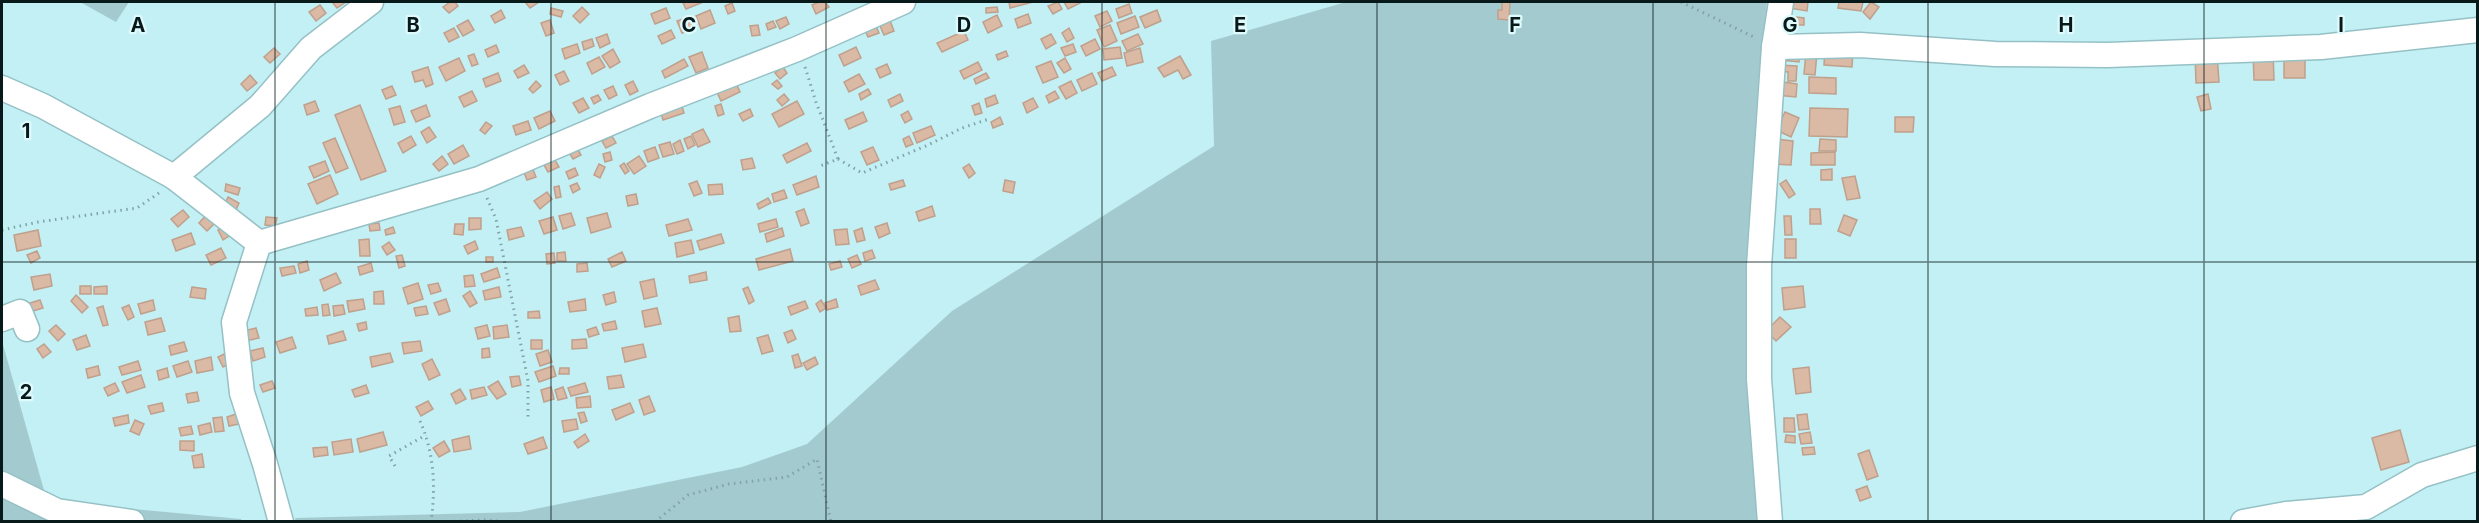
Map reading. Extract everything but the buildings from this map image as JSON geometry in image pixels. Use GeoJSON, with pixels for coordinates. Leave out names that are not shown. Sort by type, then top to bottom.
{"type":"FeatureCollection","features":[{"type":"Feature","properties":{"kind":"street"},"geometry":{"type":"LineString","coordinates":[[176,179],[260,106],[311,48],[371,2]]}},
{"type":"Feature","properties":{"kind":"street"},"geometry":{"type":"LineString","coordinates":[[259,243],[479,179],[661,101],[796,49],[903,2]]}},
{"type":"Feature","properties":{"kind":"street"},"geometry":{"type":"LineString","coordinates":[[1770,522],[1759,379],[1759,266],[1774,47],[1781,2]]}},
{"type":"Feature","properties":{"kind":"street"},"geometry":{"type":"LineString","coordinates":[[1774,47],[1860,45],[2006,54],[2108,55],[2321,47],[2478,30]]}},
{"type":"Feature","properties":{"kind":"street"},"geometry":{"type":"LineString","coordinates":[[2,88],[43,106],[176,179],[259,243]]}},
{"type":"Feature","properties":{"kind":"street"},"geometry":{"type":"LineString","coordinates":[[2,101],[43,106]]}},
{"type":"Feature","properties":{"kind":"street"},"geometry":{"type":"LineString","coordinates":[[259,243],[234,322],[242,393],[281,522]]}},
{"type":"Feature","properties":{"kind":"street"},"geometry":{"type":"LineString","coordinates":[[2,319],[20,312],[27,328]]}},
{"type":"Feature","properties":{"kind":"street"},"geometry":{"type":"LineString","coordinates":[[2243,522],[2286,514],[2366,507],[2422,475],[2478,458]]}},
{"type":"Feature","properties":{"kind":"street"},"geometry":{"type":"LineString","coordinates":[[2,484],[57,511],[132,522]]}},
{"type":"Feature","properties":{"kind":"path"},"geometry":{"type":"LineString","coordinates":[[1681,2],[1774,47]]}},
{"type":"Feature","properties":{"kind":"path"},"geometry":{"type":"LineString","coordinates":[[796,49],[805,66],[838,159],[862,173],[962,128],[989,119]]}},
{"type":"Feature","properties":{"kind":"path"},"geometry":{"type":"LineString","coordinates":[[820,166],[838,159]]}},
{"type":"Feature","properties":{"kind":"path"},"geometry":{"type":"LineString","coordinates":[[2,230],[38,222],[137,208],[176,179]]}},
{"type":"Feature","properties":{"kind":"path"},"geometry":{"type":"LineString","coordinates":[[479,179],[496,219],[509,280],[528,381],[528,420]]}},
{"type":"Feature","properties":{"kind":"path"},"geometry":{"type":"LineString","coordinates":[[420,421],[432,454],[431,472],[435,495],[432,522]]}},
{"type":"Feature","properties":{"kind":"path"},"geometry":{"type":"LineString","coordinates":[[395,466],[389,456],[426,435]]}},
{"type":"Feature","properties":{"kind":"path"},"geometry":{"type":"LineString","coordinates":[[655,522],[688,495],[729,484],[787,477],[817,459],[831,522]]}},
{"type":"Feature","properties":{"kind":"path"},"geometry":{"type":"LineString","coordinates":[[442,522],[484,520],[508,522]]}},
{"type":"Feature","properties":{"kind":"path"},"geometry":{"type":"LineString","coordinates":[[567,522],[590,522]]}},
{"type":"Feature","properties":{"kind":"shaded area"},"geometry":{"type":"Polygon","coordinates":[[[80,2],[129,2],[116,22],[80,2]]]}},
{"type":"Feature","properties":{"kind":"shaded area"},"geometry":{"type":"Polygon","coordinates":[[[1346,2],[1767,2],[1759,79],[1747,297],[1764,521],[296,522],[295,518],[520,512],[742,467],[807,444],[952,311],[1214,146],[1211,41],[1346,2]]]}},
{"type":"Feature","properties":{"kind":"shaded area"},"geometry":{"type":"Polygon","coordinates":[[[2,341],[47,501],[241,519],[242,521],[2,521],[2,341]]]}}]}
